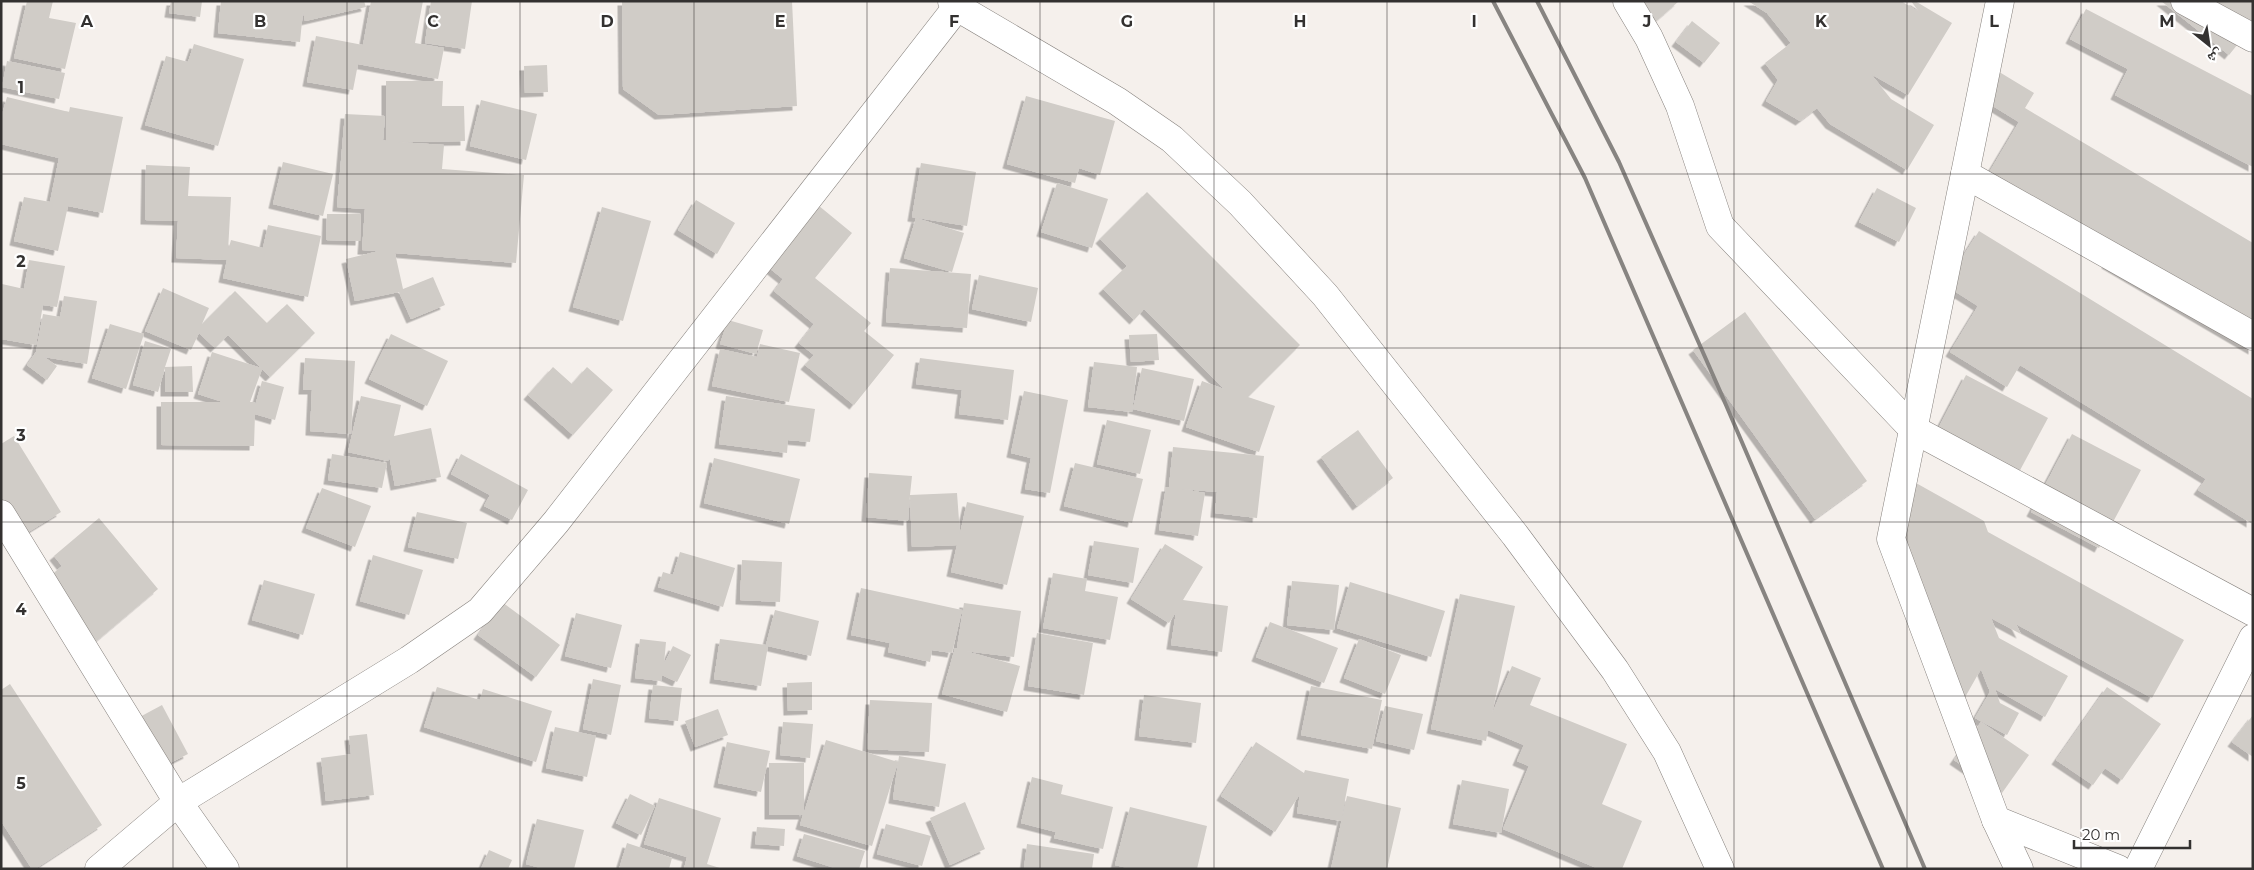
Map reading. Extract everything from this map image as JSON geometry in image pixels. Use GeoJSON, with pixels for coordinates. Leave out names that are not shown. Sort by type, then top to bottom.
{"type":"FeatureCollection","features":[{"type":"Feature","properties":{"kind":"street"},"geometry":{"type":"LineString","coordinates":[[1627,1],[1649,38],[1680,106],[1720,226],[1913,429],[2253,612]]}},
{"type":"Feature","properties":{"kind":"street"},"geometry":{"type":"LineString","coordinates":[[2000,1],[1892,539],[1996,820],[2019,869]]}},
{"type":"Feature","properties":{"kind":"street"},"geometry":{"type":"LineString","coordinates":[[2185,1],[2253,38]]}},
{"type":"Feature","properties":{"kind":"street"},"geometry":{"type":"LineString","coordinates":[[99,869],[178,802],[409,660],[480,611],[556,522],[954,4],[1116,101],[1172,139],[1240,203],[1325,295],[1516,535],[1615,670],[1667,752],[1720,869]]}},
{"type":"Feature","properties":{"kind":"street"},"geometry":{"type":"LineString","coordinates":[[1965,174],[2253,336]]}},
{"type":"Feature","properties":{"kind":"street"},"geometry":{"type":"LineString","coordinates":[[1,514],[178,802],[225,869]]}},
{"type":"Feature","properties":{"kind":"street"},"geometry":{"type":"LineString","coordinates":[[2138,869],[2253,638]]}},
{"type":"Feature","properties":{"kind":"street"},"geometry":{"type":"LineString","coordinates":[[1996,820],[2118,869]]}},
{"type":"Feature","properties":{"kind":"building"},"geometry":{"type":"Polygon","coordinates":[[[27,1],[53,1],[49,18],[76,23],[65,69],[14,58],[27,1]]]}},
{"type":"Feature","properties":{"kind":"building"},"geometry":{"type":"Polygon","coordinates":[[[171,1],[202,1],[200,17],[169,13],[171,1]]]}},
{"type":"Feature","properties":{"kind":"building"},"geometry":{"type":"Polygon","coordinates":[[[221,1],[364,1],[366,7],[305,21],[303,11],[300,42],[218,33],[221,1]]]}},
{"type":"Feature","properties":{"kind":"building"},"geometry":{"type":"Polygon","coordinates":[[[371,1],[423,1],[415,43],[444,48],[438,79],[358,64],[353,90],[307,82],[316,36],[363,45],[371,1]]]}},
{"type":"Feature","properties":{"kind":"building"},"geometry":{"type":"Polygon","coordinates":[[[431,1],[472,1],[465,49],[425,43],[431,1]]]}},
{"type":"Feature","properties":{"kind":"building"},"geometry":{"type":"Polygon","coordinates":[[[622,1],[792,1],[797,106],[659,115],[623,89],[622,1]]]}},
{"type":"Feature","properties":{"kind":"building"},"geometry":{"type":"Polygon","coordinates":[[[1618,1],[1679,1],[1645,31],[1618,1]]]}},
{"type":"Feature","properties":{"kind":"building"},"geometry":{"type":"Polygon","coordinates":[[[1748,1],[1901,1],[1919,12],[1911,1],[1915,1],[1952,23],[1908,95],[1871,74],[1891,99],[1934,125],[1907,170],[1830,124],[1817,108],[1800,121],[1766,101],[1778,80],[1765,63],[1791,43],[1767,13],[1748,1]]]}},
{"type":"Feature","properties":{"kind":"building"},"geometry":{"type":"Polygon","coordinates":[[[2161,1],[2253,1],[2253,25],[2229,55],[2161,1]]]}},
{"type":"Feature","properties":{"kind":"building"},"geometry":{"type":"Polygon","coordinates":[[[2086,9],[2253,96],[2253,167],[2115,95],[2128,69],[2070,39],[2086,9]]]}},
{"type":"Feature","properties":{"kind":"building"},"geometry":{"type":"Polygon","coordinates":[[[1692,21],[1720,43],[1704,63],[1676,42],[1692,21]]]}},
{"type":"Feature","properties":{"kind":"building"},"geometry":{"type":"Polygon","coordinates":[[[194,44],[244,59],[218,146],[145,125],[166,56],[188,62],[194,44]]]}},
{"type":"Feature","properties":{"kind":"building"},"geometry":{"type":"Polygon","coordinates":[[[7,61],[65,73],[59,99],[2,87],[7,61]]]}},
{"type":"Feature","properties":{"kind":"building"},"geometry":{"type":"Polygon","coordinates":[[[547,65],[548,92],[525,93],[524,66],[547,65]]]}},
{"type":"Feature","properties":{"kind":"building"},"geometry":{"type":"Polygon","coordinates":[[[1991,67],[2034,93],[2025,108],[2253,243],[2253,350],[2106,264],[2116,245],[1990,171],[2019,122],[1975,95],[1991,67]]]}},
{"type":"Feature","properties":{"kind":"building"},"geometry":{"type":"Polygon","coordinates":[[[386,81],[443,81],[442,106],[464,106],[465,141],[398,142],[444,145],[442,169],[524,175],[516,263],[395,253],[403,289],[433,277],[445,305],[411,319],[399,292],[355,301],[346,259],[379,251],[362,250],[365,209],[337,207],[345,114],[385,116],[383,140],[386,141],[386,81]]]}},
{"type":"Feature","properties":{"kind":"building"},"geometry":{"type":"Polygon","coordinates":[[[1026,96],[1115,121],[1100,175],[1079,168],[1075,183],[1007,164],[1026,96]]]}},
{"type":"Feature","properties":{"kind":"building"},"geometry":{"type":"Polygon","coordinates":[[[7,97],[69,112],[70,107],[123,117],[103,213],[68,206],[58,251],[14,241],[24,197],[50,202],[59,158],[1,144],[1,118],[7,97]]]}},
{"type":"Feature","properties":{"kind":"building"},"geometry":{"type":"Polygon","coordinates":[[[481,100],[537,114],[526,160],[470,146],[481,100]]]}},
{"type":"Feature","properties":{"kind":"building"},"geometry":{"type":"Polygon","coordinates":[[[283,162],[333,174],[323,216],[273,204],[283,162]]]}},
{"type":"Feature","properties":{"kind":"building"},"geometry":{"type":"Polygon","coordinates":[[[921,163],[976,172],[967,226],[912,217],[921,163]]]}},
{"type":"Feature","properties":{"kind":"building"},"geometry":{"type":"Polygon","coordinates":[[[146,165],[190,167],[188,196],[231,197],[228,251],[231,240],[263,248],[268,225],[321,236],[308,297],[223,278],[227,260],[176,258],[178,221],[145,220],[146,165]]]}},
{"type":"Feature","properties":{"kind":"building"},"geometry":{"type":"Polygon","coordinates":[[[1057,183],[1108,199],[1092,248],[1041,232],[1057,183]]]}},
{"type":"Feature","properties":{"kind":"building"},"geometry":{"type":"Polygon","coordinates":[[[1877,188],[1916,208],[1899,242],[1859,222],[1877,188]]]}},
{"type":"Feature","properties":{"kind":"building"},"geometry":{"type":"Polygon","coordinates":[[[1147,192],[1300,345],[1248,397],[1275,406],[1259,452],[1186,427],[1202,381],[1224,389],[1144,309],[1134,320],[1103,289],[1127,266],[1100,239],[1147,192]]]}},
{"type":"Feature","properties":{"kind":"building"},"geometry":{"type":"Polygon","coordinates":[[[696,200],[735,223],[717,254],[678,230],[696,200]]]}},
{"type":"Feature","properties":{"kind":"building"},"geometry":{"type":"Polygon","coordinates":[[[813,201],[852,233],[815,278],[871,323],[864,331],[894,355],[854,405],[805,365],[814,355],[799,343],[814,324],[774,291],[783,279],[763,263],[813,201]]]}},
{"type":"Feature","properties":{"kind":"building"},"geometry":{"type":"Polygon","coordinates":[[[602,207],[651,221],[623,321],[573,307],[602,207]]]}},
{"type":"Feature","properties":{"kind":"building"},"geometry":{"type":"Polygon","coordinates":[[[327,214],[361,214],[360,241],[326,240],[327,214]]]}},
{"type":"Feature","properties":{"kind":"building"},"geometry":{"type":"Polygon","coordinates":[[[916,218],[964,233],[952,272],[904,258],[916,218]]]}},
{"type":"Feature","properties":{"kind":"building"},"geometry":{"type":"Polygon","coordinates":[[[1979,231],[2253,399],[2251,523],[2198,490],[2206,479],[2020,365],[2007,387],[1950,352],[1978,306],[1945,285],[1979,231]]]}},
{"type":"Feature","properties":{"kind":"building"},"geometry":{"type":"Polygon","coordinates":[[[29,260],[65,266],[57,307],[43,305],[36,345],[1,339],[2,284],[24,289],[29,260]]]}},
{"type":"Feature","properties":{"kind":"building"},"geometry":{"type":"Polygon","coordinates":[[[890,268],[971,274],[967,328],[886,322],[890,268]]]}},
{"type":"Feature","properties":{"kind":"building"},"geometry":{"type":"Polygon","coordinates":[[[979,275],[1038,288],[1031,322],[972,309],[979,275]]]}},
{"type":"Feature","properties":{"kind":"building"},"geometry":{"type":"Polygon","coordinates":[[[163,288],[209,308],[202,324],[235,291],[267,323],[287,304],[315,333],[270,377],[262,369],[250,402],[255,402],[255,406],[262,381],[284,387],[275,420],[255,414],[254,446],[161,445],[161,402],[223,402],[198,394],[212,352],[261,368],[228,335],[215,348],[199,333],[191,350],[145,331],[163,288]]]}},
{"type":"Feature","properties":{"kind":"building"},"geometry":{"type":"Polygon","coordinates":[[[64,296],[97,301],[87,364],[44,357],[57,366],[47,380],[27,365],[36,352],[43,314],[60,317],[64,296]]]}},
{"type":"Feature","properties":{"kind":"building"},"geometry":{"type":"Polygon","coordinates":[[[1745,312],[1867,481],[1815,519],[1693,350],[1745,312]]]}},
{"type":"Feature","properties":{"kind":"building"},"geometry":{"type":"Polygon","coordinates":[[[728,320],[763,330],[756,354],[720,344],[728,320]]]}},
{"type":"Feature","properties":{"kind":"building"},"geometry":{"type":"Polygon","coordinates":[[[110,324],[144,334],[126,389],[92,378],[110,324]]]}},
{"type":"Feature","properties":{"kind":"building"},"geometry":{"type":"Polygon","coordinates":[[[391,334],[448,361],[427,406],[369,379],[391,334]]]}},
{"type":"Feature","properties":{"kind":"building"},"geometry":{"type":"Polygon","coordinates":[[[1157,334],[1159,360],[1131,362],[1129,335],[1157,334]]]}},
{"type":"Feature","properties":{"kind":"building"},"geometry":{"type":"Polygon","coordinates":[[[145,341],[171,349],[165,367],[192,366],[193,392],[165,392],[165,368],[158,392],[133,385],[145,341]]]}},
{"type":"Feature","properties":{"kind":"building"},"geometry":{"type":"Polygon","coordinates":[[[760,344],[800,353],[789,402],[712,386],[720,349],[757,357],[760,344]]]}},
{"type":"Feature","properties":{"kind":"building"},"geometry":{"type":"Polygon","coordinates":[[[305,358],[355,361],[351,434],[310,431],[312,390],[303,390],[305,358]]]}},
{"type":"Feature","properties":{"kind":"building"},"geometry":{"type":"Polygon","coordinates":[[[920,358],[1014,370],[1008,420],[959,414],[962,390],[916,384],[920,358]]]}},
{"type":"Feature","properties":{"kind":"building"},"geometry":{"type":"Polygon","coordinates":[[[1094,362],[1137,367],[1132,412],[1088,407],[1094,362]]]}},
{"type":"Feature","properties":{"kind":"building"},"geometry":{"type":"Polygon","coordinates":[[[553,367],[572,384],[587,367],[613,390],[573,435],[528,395],[553,367]]]}},
{"type":"Feature","properties":{"kind":"building"},"geometry":{"type":"Polygon","coordinates":[[[1142,368],[1194,379],[1184,421],[1133,409],[1142,368]]]}},
{"type":"Feature","properties":{"kind":"building"},"geometry":{"type":"Polygon","coordinates":[[[1966,375],[2048,418],[2011,487],[1938,429],[1966,375]]]}},
{"type":"Feature","properties":{"kind":"building"},"geometry":{"type":"Polygon","coordinates":[[[1024,391],[1068,400],[1050,493],[1025,489],[1031,458],[1011,453],[1024,391]]]}},
{"type":"Feature","properties":{"kind":"building"},"geometry":{"type":"Polygon","coordinates":[[[361,396],[401,405],[394,436],[431,428],[441,477],[395,486],[389,455],[388,461],[348,452],[361,396]]]}},
{"type":"Feature","properties":{"kind":"building"},"geometry":{"type":"Polygon","coordinates":[[[726,396],[815,409],[810,442],[788,440],[787,453],[719,444],[726,396]]]}},
{"type":"Feature","properties":{"kind":"building"},"geometry":{"type":"Polygon","coordinates":[[[1107,420],[1151,430],[1140,474],[1097,464],[1107,420]]]}},
{"type":"Feature","properties":{"kind":"building"},"geometry":{"type":"Polygon","coordinates":[[[1358,430],[1393,478],[1357,506],[1321,457],[1358,430]]]}},
{"type":"Feature","properties":{"kind":"building"},"geometry":{"type":"Polygon","coordinates":[[[2072,434],[2141,470],[2099,548],[2031,512],[2072,434]]]}},
{"type":"Feature","properties":{"kind":"building"},"geometry":{"type":"Polygon","coordinates":[[[14,436],[61,512],[25,534],[1,496],[1,444],[14,436]]]}},
{"type":"Feature","properties":{"kind":"building"},"geometry":{"type":"Polygon","coordinates":[[[1173,447],[1264,456],[1257,518],[1215,513],[1217,492],[1182,489],[1205,493],[1198,536],[1159,530],[1166,487],[1169,487],[1173,447]]]}},
{"type":"Feature","properties":{"kind":"building"},"geometry":{"type":"Polygon","coordinates":[[[332,454],[387,463],[382,488],[328,480],[332,454]]]}},
{"type":"Feature","properties":{"kind":"building"},"geometry":{"type":"Polygon","coordinates":[[[461,454],[528,490],[512,520],[484,506],[490,495],[451,474],[461,454]]]}},
{"type":"Feature","properties":{"kind":"building"},"geometry":{"type":"Polygon","coordinates":[[[714,458],[800,479],[789,524],[704,503],[714,458]]]}},
{"type":"Feature","properties":{"kind":"building"},"geometry":{"type":"Polygon","coordinates":[[[1075,463],[1143,479],[1132,523],[1064,506],[1075,463]]]}},
{"type":"Feature","properties":{"kind":"building"},"geometry":{"type":"Polygon","coordinates":[[[869,473],[912,476],[910,495],[957,493],[960,534],[967,502],[1024,516],[1007,585],[951,572],[957,545],[912,547],[910,496],[908,521],[866,517],[869,473]]]}},
{"type":"Feature","properties":{"kind":"building"},"geometry":{"type":"Polygon","coordinates":[[[1916,483],[1984,521],[1988,532],[2184,640],[2152,698],[2016,624],[2021,634],[1991,618],[1999,638],[2068,676],[2045,717],[1995,689],[2000,703],[2019,713],[2007,735],[1975,718],[1990,692],[1981,669],[1959,708],[1897,579],[1916,483]]]}},
{"type":"Feature","properties":{"kind":"building"},"geometry":{"type":"Polygon","coordinates":[[[322,488],[371,506],[355,547],[306,528],[322,488]]]}},
{"type":"Feature","properties":{"kind":"building"},"geometry":{"type":"Polygon","coordinates":[[[417,512],[467,523],[458,559],[408,547],[417,512]]]}},
{"type":"Feature","properties":{"kind":"building"},"geometry":{"type":"Polygon","coordinates":[[[99,518],[158,589],[93,644],[42,583],[62,566],[54,556],[99,518]]]}},
{"type":"Feature","properties":{"kind":"building"},"geometry":{"type":"Polygon","coordinates":[[[1094,541],[1139,548],[1133,583],[1088,575],[1094,541]]]}},
{"type":"Feature","properties":{"kind":"building"},"geometry":{"type":"Polygon","coordinates":[[[1165,544],[1203,567],[1183,600],[1228,606],[1222,652],[1171,645],[1176,612],[1169,623],[1131,599],[1165,544]]]}},
{"type":"Feature","properties":{"kind":"building"},"geometry":{"type":"Polygon","coordinates":[[[680,552],[735,568],[723,607],[658,587],[663,572],[673,575],[680,552]]]}},
{"type":"Feature","properties":{"kind":"building"},"geometry":{"type":"Polygon","coordinates":[[[373,555],[423,570],[409,615],[360,601],[373,555]]]}},
{"type":"Feature","properties":{"kind":"building"},"geometry":{"type":"Polygon","coordinates":[[[742,560],[782,562],[780,602],[740,600],[742,560]]]}},
{"type":"Feature","properties":{"kind":"building"},"geometry":{"type":"Polygon","coordinates":[[[1053,573],[1087,579],[1085,591],[1118,597],[1110,640],[1043,628],[1053,573]]]}},
{"type":"Feature","properties":{"kind":"building"},"geometry":{"type":"Polygon","coordinates":[[[264,580],[315,594],[303,635],[252,620],[264,580]]]}},
{"type":"Feature","properties":{"kind":"building"},"geometry":{"type":"Polygon","coordinates":[[[1292,581],[1339,585],[1334,630],[1287,625],[1292,581]]]}},
{"type":"Feature","properties":{"kind":"building"},"geometry":{"type":"Polygon","coordinates":[[[1350,582],[1445,611],[1431,657],[1337,628],[1350,582]]]}},
{"type":"Feature","properties":{"kind":"building"},"geometry":{"type":"Polygon","coordinates":[[[861,588],[962,610],[952,653],[932,650],[930,662],[888,652],[890,643],[851,635],[861,588]]]}},
{"type":"Feature","properties":{"kind":"building"},"geometry":{"type":"Polygon","coordinates":[[[1460,594],[1515,606],[1492,714],[1512,666],[1541,678],[1530,705],[1627,744],[1602,804],[1642,821],[1622,869],[1599,869],[1503,829],[1529,766],[1517,761],[1524,745],[1488,730],[1486,741],[1431,729],[1460,594]]]}},
{"type":"Feature","properties":{"kind":"building"},"geometry":{"type":"Polygon","coordinates":[[[502,602],[560,645],[536,677],[478,635],[502,602]]]}},
{"type":"Feature","properties":{"kind":"building"},"geometry":{"type":"Polygon","coordinates":[[[964,603],[1021,611],[1014,657],[965,651],[1020,666],[1007,712],[942,694],[955,648],[957,648],[964,603]]]}},
{"type":"Feature","properties":{"kind":"building"},"geometry":{"type":"Polygon","coordinates":[[[775,610],[819,621],[811,656],[768,646],[761,686],[714,679],[720,639],[766,645],[775,610]]]}},
{"type":"Feature","properties":{"kind":"building"},"geometry":{"type":"Polygon","coordinates":[[[576,613],[622,625],[611,668],[565,656],[576,613]]]}},
{"type":"Feature","properties":{"kind":"building"},"geometry":{"type":"Polygon","coordinates":[[[1270,622],[1338,648],[1324,683],[1256,657],[1270,622]]]}},
{"type":"Feature","properties":{"kind":"building"},"geometry":{"type":"Polygon","coordinates":[[[1037,633],[1093,643],[1084,695],[1028,686],[1037,633]]]}},
{"type":"Feature","properties":{"kind":"building"},"geometry":{"type":"Polygon","coordinates":[[[640,639],[666,642],[664,664],[673,646],[691,655],[677,682],[662,675],[661,681],[635,678],[640,639]]]}},
{"type":"Feature","properties":{"kind":"building"},"geometry":{"type":"Polygon","coordinates":[[[1359,639],[1401,655],[1385,694],[1344,678],[1359,639]]]}},
{"type":"Feature","properties":{"kind":"building"},"geometry":{"type":"Polygon","coordinates":[[[593,679],[621,685],[611,735],[583,729],[593,679]]]}},
{"type":"Feature","properties":{"kind":"building"},"geometry":{"type":"Polygon","coordinates":[[[812,682],[812,710],[788,711],[787,683],[812,682]]]}},
{"type":"Feature","properties":{"kind":"building"},"geometry":{"type":"Polygon","coordinates":[[[10,684],[102,825],[35,869],[32,869],[1,821],[1,690],[10,684]]]}},
{"type":"Feature","properties":{"kind":"building"},"geometry":{"type":"Polygon","coordinates":[[[653,685],[682,688],[678,721],[649,718],[653,685]]]}},
{"type":"Feature","properties":{"kind":"building"},"geometry":{"type":"Polygon","coordinates":[[[1311,686],[1382,700],[1372,749],[1301,735],[1311,686]]]}},
{"type":"Feature","properties":{"kind":"building"},"geometry":{"type":"Polygon","coordinates":[[[437,687],[480,700],[483,689],[552,711],[536,762],[424,727],[437,687]]]}},
{"type":"Feature","properties":{"kind":"building"},"geometry":{"type":"Polygon","coordinates":[[[2107,687],[2161,724],[2122,780],[2105,768],[2093,785],[2056,760],[2107,687]]]}},
{"type":"Feature","properties":{"kind":"building"},"geometry":{"type":"Polygon","coordinates":[[[1144,695],[1201,703],[1196,743],[1139,736],[1144,695]]]}},
{"type":"Feature","properties":{"kind":"building"},"geometry":{"type":"Polygon","coordinates":[[[870,700],[932,703],[929,752],[867,749],[870,700]]]}},
{"type":"Feature","properties":{"kind":"building"},"geometry":{"type":"Polygon","coordinates":[[[162,705],[188,754],[162,767],[136,719],[162,705]]]}},
{"type":"Feature","properties":{"kind":"building"},"geometry":{"type":"Polygon","coordinates":[[[1385,706],[1423,714],[1414,750],[1376,741],[1385,706]]]}},
{"type":"Feature","properties":{"kind":"building"},"geometry":{"type":"Polygon","coordinates":[[[718,709],[728,735],[695,747],[685,721],[718,709]]]}},
{"type":"Feature","properties":{"kind":"building"},"geometry":{"type":"Polygon","coordinates":[[[2253,715],[2253,757],[2232,742],[2253,715]]]}},
{"type":"Feature","properties":{"kind":"building"},"geometry":{"type":"Polygon","coordinates":[[[783,722],[813,724],[810,758],[780,755],[783,722]]]}},
{"type":"Feature","properties":{"kind":"building"},"geometry":{"type":"Polygon","coordinates":[[[1981,722],[2029,755],[2002,793],[1954,760],[1981,722]]]}},
{"type":"Feature","properties":{"kind":"building"},"geometry":{"type":"Polygon","coordinates":[[[555,727],[596,736],[587,777],[546,768],[555,727]]]}},
{"type":"Feature","properties":{"kind":"building"},"geometry":{"type":"Polygon","coordinates":[[[367,734],[374,795],[326,801],[321,758],[351,754],[349,736],[367,734]]]}},
{"type":"Feature","properties":{"kind":"building"},"geometry":{"type":"Polygon","coordinates":[[[826,740],[898,762],[872,846],[800,825],[803,815],[769,815],[769,763],[804,763],[804,813],[826,740]]]}},
{"type":"Feature","properties":{"kind":"building"},"geometry":{"type":"Polygon","coordinates":[[[727,742],[770,751],[761,792],[718,783],[727,742]]]}},
{"type":"Feature","properties":{"kind":"building"},"geometry":{"type":"Polygon","coordinates":[[[1256,742],[1304,773],[1305,770],[1349,779],[1341,821],[1297,813],[1300,794],[1275,832],[1221,796],[1256,742]]]}},
{"type":"Feature","properties":{"kind":"building"},"geometry":{"type":"Polygon","coordinates":[[[899,756],[946,764],[939,807],[893,799],[899,756]]]}},
{"type":"Feature","properties":{"kind":"building"},"geometry":{"type":"Polygon","coordinates":[[[1032,777],[1063,785],[1061,794],[1113,807],[1103,849],[1054,838],[1056,832],[1021,823],[1032,777]]]}},
{"type":"Feature","properties":{"kind":"building"},"geometry":{"type":"Polygon","coordinates":[[[1462,780],[1509,789],[1501,833],[1453,824],[1462,780]]]}},
{"type":"Feature","properties":{"kind":"building"},"geometry":{"type":"Polygon","coordinates":[[[630,794],[655,806],[641,835],[616,823],[630,794]]]}},
{"type":"Feature","properties":{"kind":"building"},"geometry":{"type":"Polygon","coordinates":[[[1347,796],[1401,808],[1387,869],[1331,869],[1347,796]]]}},
{"type":"Feature","properties":{"kind":"building"},"geometry":{"type":"Polygon","coordinates":[[[659,798],[721,818],[707,864],[723,869],[684,869],[687,857],[644,844],[659,798]]]}},
{"type":"Feature","properties":{"kind":"building"},"geometry":{"type":"Polygon","coordinates":[[[965,802],[985,849],[950,865],[930,818],[965,802]]]}},
{"type":"Feature","properties":{"kind":"building"},"geometry":{"type":"Polygon","coordinates":[[[1130,807],[1207,826],[1197,869],[1132,869],[1115,865],[1130,807]]]}},
{"type":"Feature","properties":{"kind":"building"},"geometry":{"type":"Polygon","coordinates":[[[537,819],[584,830],[574,869],[544,869],[526,864],[537,819]]]}},
{"type":"Feature","properties":{"kind":"building"},"geometry":{"type":"Polygon","coordinates":[[[886,824],[931,836],[922,866],[877,854],[886,824]]]}},
{"type":"Feature","properties":{"kind":"building"},"geometry":{"type":"Polygon","coordinates":[[[757,827],[785,829],[784,846],[755,844],[757,827]]]}},
{"type":"Feature","properties":{"kind":"building"},"geometry":{"type":"Polygon","coordinates":[[[804,834],[865,851],[859,869],[838,869],[797,856],[804,834]]]}},
{"type":"Feature","properties":{"kind":"building"},"geometry":{"type":"Polygon","coordinates":[[[627,843],[672,858],[669,869],[619,869],[627,843]]]}},
{"type":"Feature","properties":{"kind":"building"},"geometry":{"type":"Polygon","coordinates":[[[1027,844],[1094,854],[1092,869],[1024,869],[1027,844]]]}},
{"type":"Feature","properties":{"kind":"building"},"geometry":{"type":"Polygon","coordinates":[[[489,850],[512,860],[508,869],[481,869],[489,850]]]}},
{"type":"Feature","properties":{"kind":"railway"},"geometry":{"type":"LineString","coordinates":[[1493,1],[1585,178],[1883,869]]}},
{"type":"Feature","properties":{"kind":"railway"},"geometry":{"type":"LineString","coordinates":[[1537,1],[1619,162],[1720,391],[1925,869]]}}]}
